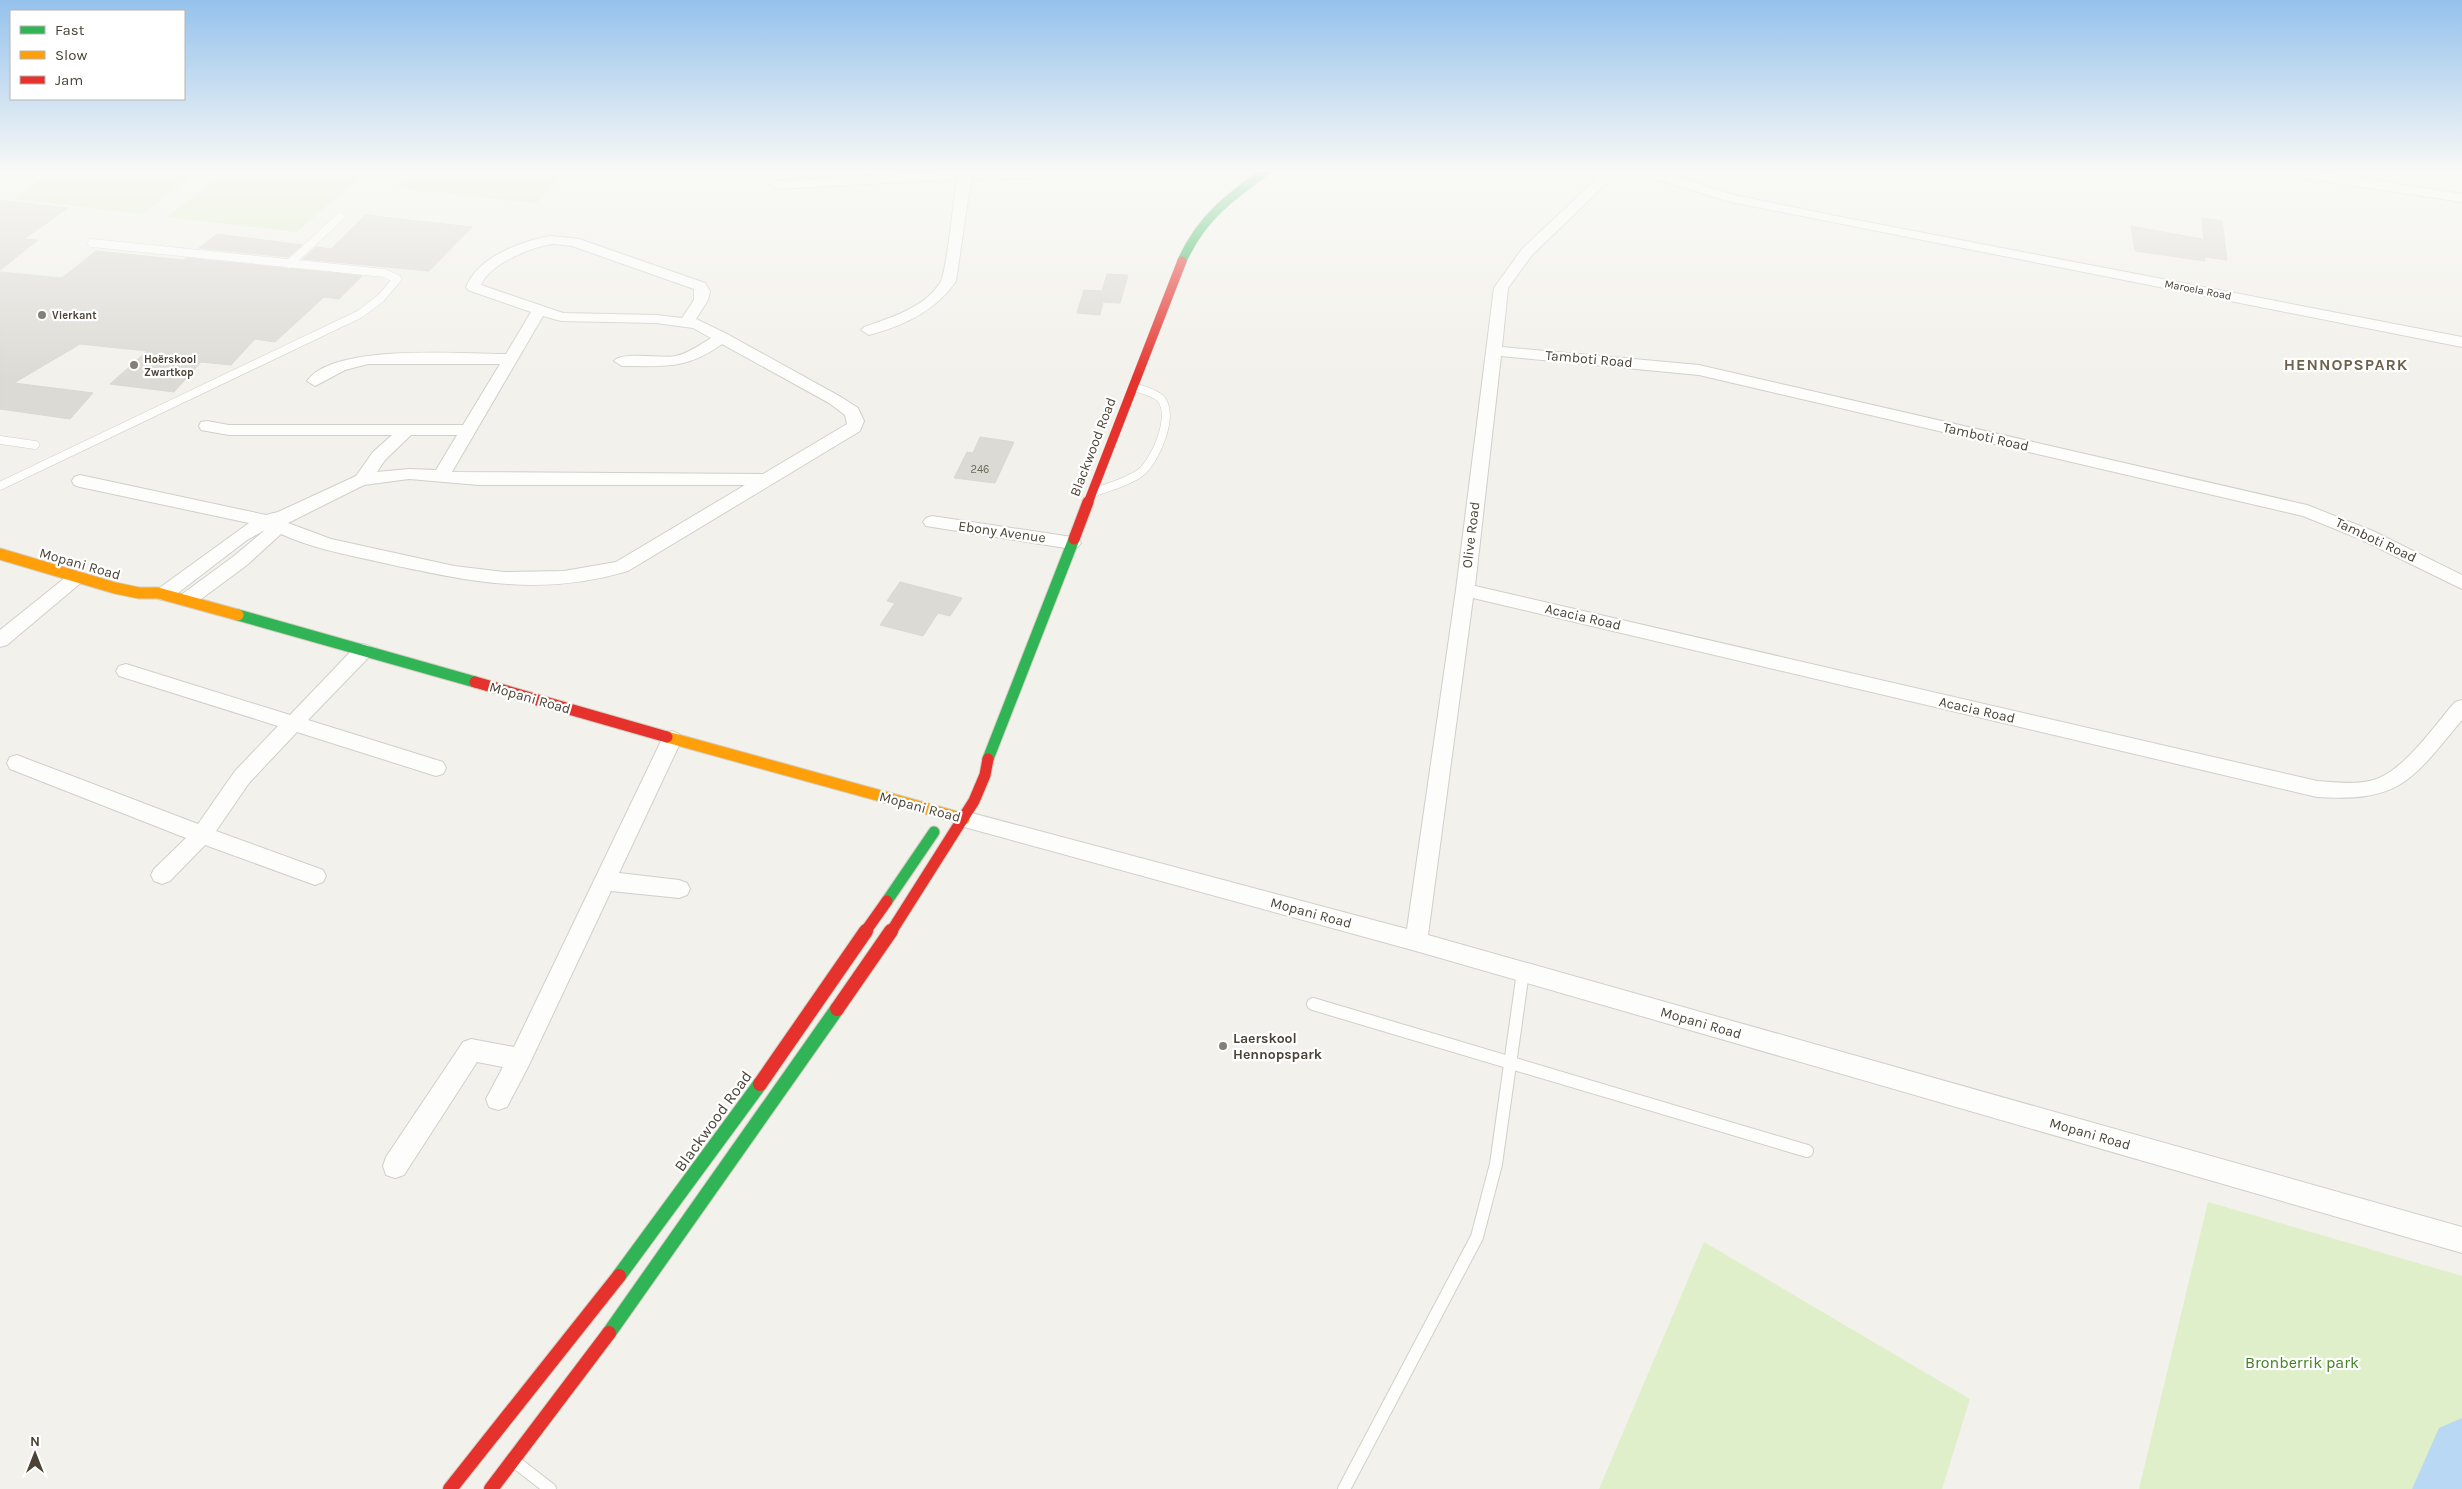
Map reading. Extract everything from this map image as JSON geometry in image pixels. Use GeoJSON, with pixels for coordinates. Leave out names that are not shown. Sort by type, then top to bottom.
{"type":"FeatureCollection","features":[{"type":"Feature","properties":{"kind":"street"},"geometry":{"type":"LineString","coordinates":[[80,481],[276,521],[299,536],[322,543],[462,574],[530,579],[594,575],[622,567],[854,427],[856,421],[852,412],[836,400],[698,324],[656,319],[561,317],[473,287],[474,280],[483,271],[505,258],[536,243],[556,240]]}},
{"type":"Feature","properties":{"kind":"street"},"geometry":{"type":"LineString","coordinates":[[563,240],[574,242],[700,286],[703,291],[701,300],[687,322]]}},
{"type":"Feature","properties":{"kind":"street"},"geometry":{"type":"LineString","coordinates":[[869,330],[911,314],[942,292],[949,281],[955,240]]}},
{"type":"Feature","properties":{"kind":"street","name":"Blackwood Road"},"geometry":{"type":"LineString","coordinates":[[450,1489],[533,1387],[656,1228],[954,813],[981,786],[988,762],[1190,240]]}},
{"type":"Feature","properties":{"kind":"street","name":"Olive Road"},"geometry":{"type":"LineString","coordinates":[[1416,941],[1465,590],[1501,288],[1510,273],[1539,240]]}},
{"type":"Feature","properties":{"kind":"street","name":"Maroela Road"},"geometry":{"type":"LineString","coordinates":[[1941,240],[2462,342]]}},
{"type":"Feature","properties":{"kind":"street"},"geometry":{"type":"LineString","coordinates":[[441,476],[539,311]]}},
{"type":"Feature","properties":{"kind":"street"},"geometry":{"type":"LineString","coordinates":[[622,361],[677,361],[700,352],[722,338]]}},
{"type":"Feature","properties":{"kind":"street","name":"Tamboti Road"},"geometry":{"type":"LineString","coordinates":[[1493,351],[1699,370],[2306,511],[2345,524],[2388,544],[2462,583]]}},
{"type":"Feature","properties":{"kind":"street"},"geometry":{"type":"LineString","coordinates":[[315,381],[335,368],[351,361],[368,359],[510,359]]}},
{"type":"Feature","properties":{"kind":"street"},"geometry":{"type":"LineString","coordinates":[[206,426],[229,430],[468,430]]}},
{"type":"Feature","properties":{"kind":"street"},"geometry":{"type":"LineString","coordinates":[[362,480],[380,456],[407,430]]}},
{"type":"Feature","properties":{"kind":"street"},"geometry":{"type":"LineString","coordinates":[[161,593],[241,536],[362,480],[382,476],[409,474],[479,479],[765,480]]}},
{"type":"Feature","properties":{"kind":"street"},"geometry":{"type":"LineString","coordinates":[[187,600],[276,521]]}},
{"type":"Feature","properties":{"kind":"street","name":"Ebony Avenue"},"geometry":{"type":"LineString","coordinates":[[932,522],[1072,543]]}},
{"type":"Feature","properties":{"kind":"street","name":"Mopani Road"},"geometry":{"type":"LineString","coordinates":[[0,554],[139,593],[161,593],[187,600],[672,739],[954,813],[1416,941],[2462,1240]]}},
{"type":"Feature","properties":{"kind":"street"},"geometry":{"type":"LineString","coordinates":[[0,640],[77,577]]}},
{"type":"Feature","properties":{"kind":"street","name":"Mopani Road"},"geometry":{"type":"LineString","coordinates":[[136,580],[144,582],[161,593]]}},
{"type":"Feature","properties":{"kind":"street","name":"Acacia Road"},"geometry":{"type":"LineString","coordinates":[[1465,590],[2317,789],[2358,790],[2386,783],[2402,773],[2462,707]]}},
{"type":"Feature","properties":{"kind":"street"},"geometry":{"type":"LineString","coordinates":[[162,875],[202,835],[238,782],[364,651]]}},
{"type":"Feature","properties":{"kind":"street"},"geometry":{"type":"LineString","coordinates":[[126,671],[436,768]]}},
{"type":"Feature","properties":{"kind":"street"},"geometry":{"type":"LineString","coordinates":[[498,1099],[520,1059],[672,739]]}},
{"type":"Feature","properties":{"kind":"street","name":"Blackwood Road"},"geometry":{"type":"LineString","coordinates":[[973,775],[988,762]]}},
{"type":"Feature","properties":{"kind":"street"},"geometry":{"type":"LineString","coordinates":[[17,763],[202,835],[315,876]]}},
{"type":"Feature","properties":{"kind":"street","name":"Blackwood Road"},"geometry":{"type":"LineString","coordinates":[[491,1489],[514,1461],[622,1315],[855,986],[909,906],[954,813]]}},
{"type":"Feature","properties":{"kind":"street"},"geometry":{"type":"LineString","coordinates":[[606,881],[679,889]]}},
{"type":"Feature","properties":{"kind":"street"},"geometry":{"type":"LineString","coordinates":[[395,1166],[471,1050],[520,1059]]}},
{"type":"Feature","properties":{"kind":"lane"},"geometry":{"type":"LineString","coordinates":[[289,264],[314,240]]}},
{"type":"Feature","properties":{"kind":"lane"},"geometry":{"type":"LineString","coordinates":[[0,486],[360,314],[381,298],[397,279],[384,273],[92,242]]}},
{"type":"Feature","properties":{"kind":"lane"},"geometry":{"type":"LineString","coordinates":[[1092,493],[1141,472],[1155,454],[1166,414],[1164,404],[1161,399],[1132,386]]}},
{"type":"Feature","properties":{"kind":"lane"},"geometry":{"type":"LineString","coordinates":[[0,440],[35,445]]}},
{"type":"Feature","properties":{"kind":"lane"},"geometry":{"type":"LineString","coordinates":[[1344,1489],[1477,1237],[1496,1164],[1523,972]]}},
{"type":"Feature","properties":{"kind":"lane"},"geometry":{"type":"LineString","coordinates":[[1313,1004],[1510,1061],[1806,1151]]}},
{"type":"Feature","properties":{"kind":"lane"},"geometry":{"type":"LineString","coordinates":[[514,1461],[550,1489]]}},
{"type":"Feature","properties":{"kind":"green space","name":"Bronberrik park"},"geometry":{"type":"Polygon","coordinates":[[[2208,1202],[2462,1276],[2462,1489],[2139,1489],[2208,1202]]]}},
{"type":"Feature","properties":{"kind":"green space"},"geometry":{"type":"Polygon","coordinates":[[[1704,1242],[1970,1399],[1942,1489],[1599,1489],[1704,1242]]]}},
{"type":"Feature","properties":{"kind":"building"},"geometry":{"type":"Polygon","coordinates":[[[0,240],[37,240],[0,270],[0,240]]]}},
{"type":"Feature","properties":{"kind":"building"},"geometry":{"type":"Polygon","coordinates":[[[209,240],[267,240],[302,245],[288,257],[199,248],[209,240]]]}},
{"type":"Feature","properties":{"kind":"building"},"geometry":{"type":"Polygon","coordinates":[[[340,240],[459,240],[429,271],[303,259],[316,247],[331,249],[340,240]]]}},
{"type":"Feature","properties":{"kind":"building"},"geometry":{"type":"Polygon","coordinates":[[[2133,240],[2202,240],[2205,261],[2135,251],[2133,240]]]}},
{"type":"Feature","properties":{"kind":"building"},"geometry":{"type":"Polygon","coordinates":[[[2204,240],[2224,240],[2227,260],[2205,257],[2204,240]]]}},
{"type":"Feature","properties":{"kind":"building"},"geometry":{"type":"Polygon","coordinates":[[[96,251],[362,276],[339,299],[324,297],[275,342],[255,339],[231,365],[201,362],[174,392],[110,384],[147,351],[80,344],[14,383],[93,393],[70,419],[0,409],[0,272],[62,278],[96,251]]]}},
{"type":"Feature","properties":{"kind":"building"},"geometry":{"type":"Polygon","coordinates":[[[1107,274],[1128,275],[1120,303],[1103,302],[1100,315],[1077,313],[1084,290],[1102,291],[1107,274]]]}},
{"type":"Feature","properties":{"kind":"building"},"geometry":{"type":"Polygon","coordinates":[[[980,437],[1014,442],[995,483],[954,478],[967,452],[973,453],[980,437]]]}},
{"type":"Feature","properties":{"kind":"building"},"geometry":{"type":"Polygon","coordinates":[[[900,582],[962,598],[950,616],[938,613],[923,636],[880,625],[895,603],[887,601],[900,582]]]}},
{"type":"Feature","properties":{"kind":"waterway"},"geometry":{"type":"LineString","coordinates":[[2445,1489],[2462,1451]]}},
{"type":"Feature","properties":{"kind":"traffic: fast"},"geometry":{"type":"LineString","coordinates":[[1182,261],[1192,240]]}},
{"type":"Feature","properties":{"kind":"traffic: fast"},"geometry":{"type":"LineString","coordinates":[[988,759],[1074,539]]}},
{"type":"Feature","properties":{"kind":"traffic: fast"},"geometry":{"type":"LineString","coordinates":[[238,615],[475,682]]}},
{"type":"Feature","properties":{"kind":"traffic: fast"},"geometry":{"type":"LineString","coordinates":[[887,901],[934,832]]}},
{"type":"Feature","properties":{"kind":"traffic: fast"},"geometry":{"type":"LineString","coordinates":[[609,1333],[837,1009]]}},
{"type":"Feature","properties":{"kind":"traffic: fast"},"geometry":{"type":"LineString","coordinates":[[619,1276],[760,1084]]}},
{"type":"Feature","properties":{"kind":"traffic: slow"},"geometry":{"type":"LineString","coordinates":[[0,554],[115,588],[139,593],[158,593],[238,615]]}},
{"type":"Feature","properties":{"kind":"traffic: slow"},"geometry":{"type":"LineString","coordinates":[[667,737],[964,819]]}},
{"type":"Feature","properties":{"kind":"traffic: jam"},"geometry":{"type":"LineString","coordinates":[[1074,539],[1182,261]]}},
{"type":"Feature","properties":{"kind":"traffic: jam"},"geometry":{"type":"LineString","coordinates":[[475,682],[667,737]]}},
{"type":"Feature","properties":{"kind":"traffic: jam"},"geometry":{"type":"LineString","coordinates":[[837,1009],[909,906],[974,801],[985,775],[988,759]]}},
{"type":"Feature","properties":{"kind":"traffic: jam"},"geometry":{"type":"LineString","coordinates":[[760,1084],[887,901]]}},
{"type":"Feature","properties":{"kind":"traffic: jam"},"geometry":{"type":"LineString","coordinates":[[450,1489],[619,1276]]}},
{"type":"Feature","properties":{"kind":"traffic: jam"},"geometry":{"type":"LineString","coordinates":[[491,1489],[609,1333]]}},
{"type":"Feature","properties":{"kind":"place","name":"Vierkant"},"geometry":{"type":"Point","coordinates":[42,315]}},
{"type":"Feature","properties":{"kind":"place","name":"Hoërskool Zwartkop"},"geometry":{"type":"Point","coordinates":[134,365]}},
{"type":"Feature","properties":{"kind":"place","name":"Laerskool Hennopspark"},"geometry":{"type":"Point","coordinates":[1223,1046]}},
{"type":"Feature","properties":{"kind":"district","name":"HENNOPSPARK"},"geometry":{"type":"Point","coordinates":[2346,364]}}]}
